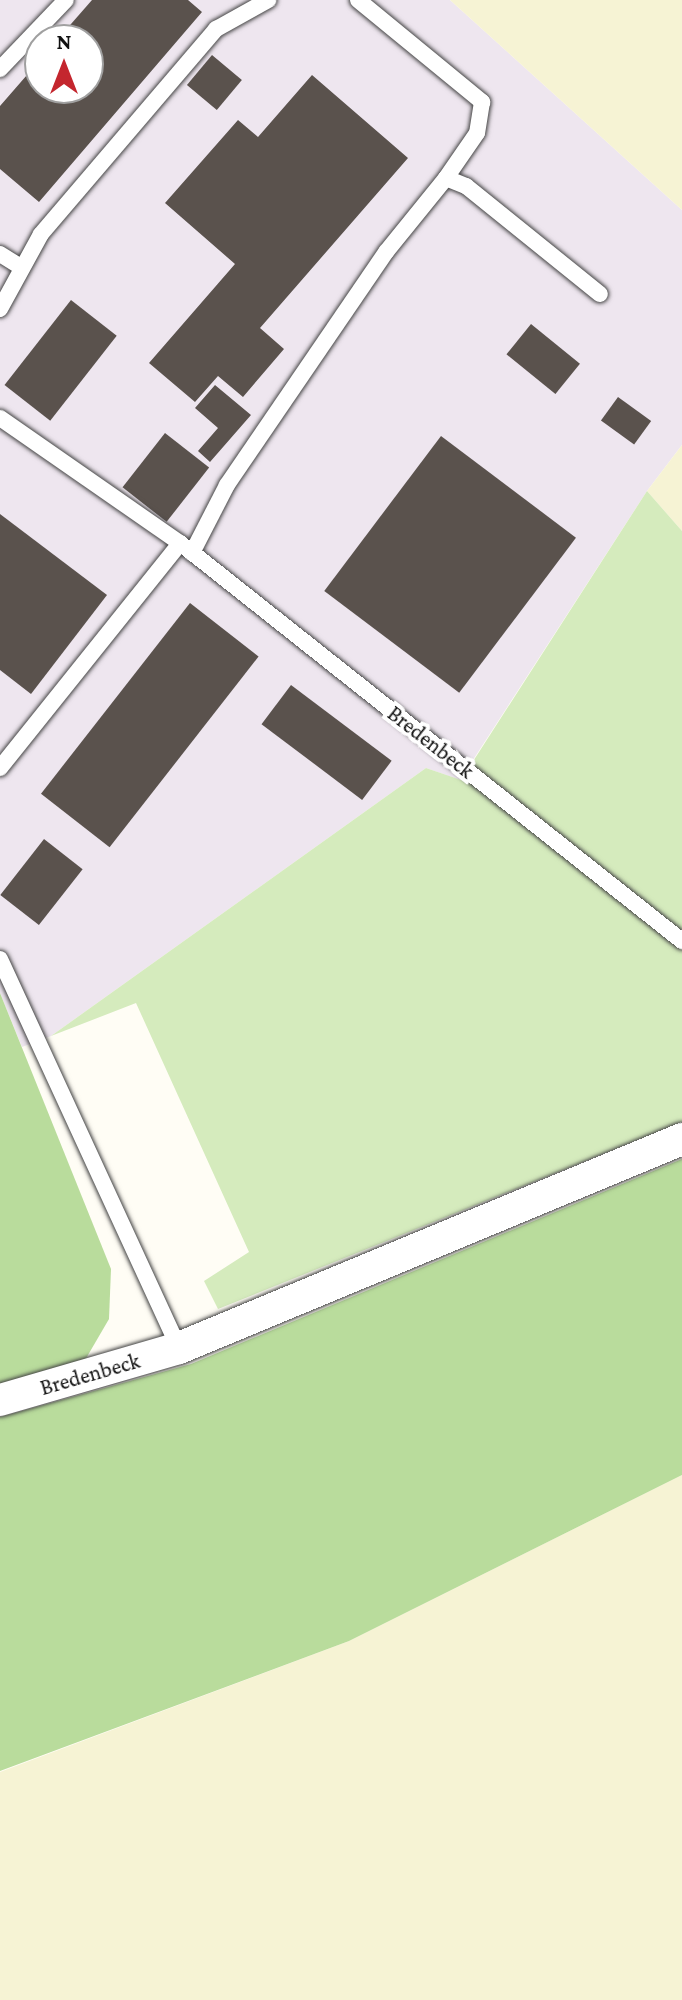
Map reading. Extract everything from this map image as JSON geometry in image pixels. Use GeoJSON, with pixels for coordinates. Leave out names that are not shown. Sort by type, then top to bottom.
{"type":"FeatureCollection","features":[{"type":"Feature","properties":{"kind":"street","name":"Bredenbeck"},"geometry":{"type":"LineString","coordinates":[[0,1400],[179,1348],[682,1139]]}},
{"type":"Feature","properties":{"kind":"lane"},"geometry":{"type":"LineString","coordinates":[[0,69],[66,0]]}},
{"type":"Feature","properties":{"kind":"lane"},"geometry":{"type":"LineString","coordinates":[[0,309],[41,234],[216,29],[247,3],[268,0]]}},
{"type":"Feature","properties":{"kind":"lane"},"geometry":{"type":"LineString","coordinates":[[0,768],[186,548],[386,252],[446,178],[477,133],[482,102],[358,0]]}},
{"type":"Feature","properties":{"kind":"lane"},"geometry":{"type":"LineString","coordinates":[[446,178],[466,186],[600,294]]}},
{"type":"Feature","properties":{"kind":"lane"},"geometry":{"type":"LineString","coordinates":[[0,254],[22,268]]}},
{"type":"Feature","properties":{"kind":"lane","name":"Bredenbeck"},"geometry":{"type":"LineString","coordinates":[[0,418],[186,548],[682,941]]}},
{"type":"Feature","properties":{"kind":"lane"},"geometry":{"type":"LineString","coordinates":[[0,959],[179,1348]]}},
{"type":"Feature","properties":{"kind":"shaded area"},"geometry":{"type":"Polygon","coordinates":[[[0,0],[450,0],[682,210],[682,445],[647,491],[460,780],[426,768],[51,1036],[22,1047],[0,993],[0,0]]]}},
{"type":"Feature","properties":{"kind":"shaded area"},"geometry":{"type":"Polygon","coordinates":[[[450,0],[682,0],[682,210],[450,0]]]}},
{"type":"Feature","properties":{"kind":"shaded area"},"geometry":{"type":"Polygon","coordinates":[[[682,445],[682,531],[647,491],[682,445]]]}},
{"type":"Feature","properties":{"kind":"shaded area"},"geometry":{"type":"Polygon","coordinates":[[[682,1475],[682,2000],[0,2000],[0,1772],[349,1641],[682,1475]]]}},
{"type":"Feature","properties":{"kind":"green space"},"geometry":{"type":"Polygon","coordinates":[[[647,491],[682,531],[682,1122],[218,1309],[204,1281],[249,1252],[136,1003],[51,1036],[426,768],[461,780],[647,491]]]}},
{"type":"Feature","properties":{"kind":"green space"},"geometry":{"type":"Polygon","coordinates":[[[0,993],[111,1269],[109,1319],[81,1367],[0,1389],[0,993]]]}},
{"type":"Feature","properties":{"kind":"green space"},"geometry":{"type":"Polygon","coordinates":[[[682,1159],[682,1475],[349,1641],[0,1771],[0,1417],[191,1364],[682,1159]]]}},
{"type":"Feature","properties":{"kind":"building"},"geometry":{"type":"Polygon","coordinates":[[[92,0],[188,0],[202,12],[39,202],[0,169],[0,106],[24,78],[24,104],[104,104],[104,24],[71,24],[92,0]]]}},
{"type":"Feature","properties":{"kind":"building"},"geometry":{"type":"Polygon","coordinates":[[[212,55],[242,80],[217,110],[187,85],[212,55]]]}},
{"type":"Feature","properties":{"kind":"building"},"geometry":{"type":"Polygon","coordinates":[[[312,75],[408,158],[260,328],[284,349],[243,397],[218,376],[195,402],[149,363],[235,264],[165,203],[238,120],[258,137],[312,75]]]}},
{"type":"Feature","properties":{"kind":"building"},"geometry":{"type":"Polygon","coordinates":[[[71,300],[117,336],[50,421],[5,385],[71,300]]]}},
{"type":"Feature","properties":{"kind":"building"},"geometry":{"type":"Polygon","coordinates":[[[531,324],[580,364],[555,394],[506,354],[531,324]]]}},
{"type":"Feature","properties":{"kind":"building"},"geometry":{"type":"Polygon","coordinates":[[[215,385],[251,415],[210,462],[198,451],[218,428],[195,408],[215,385]]]}},
{"type":"Feature","properties":{"kind":"building"},"geometry":{"type":"Polygon","coordinates":[[[618,397],[651,421],[634,445],[601,420],[618,397]]]}},
{"type":"Feature","properties":{"kind":"building"},"geometry":{"type":"Polygon","coordinates":[[[165,433],[209,467],[167,522],[123,487],[165,433]]]}},
{"type":"Feature","properties":{"kind":"building"},"geometry":{"type":"Polygon","coordinates":[[[441,436],[576,538],[459,693],[324,591],[441,436]]]}},
{"type":"Feature","properties":{"kind":"building"},"geometry":{"type":"Polygon","coordinates":[[[0,514],[107,595],[31,694],[0,670],[0,514]]]}},
{"type":"Feature","properties":{"kind":"building"},"geometry":{"type":"Polygon","coordinates":[[[190,603],[259,657],[110,847],[41,794],[190,603]]]}},
{"type":"Feature","properties":{"kind":"building"},"geometry":{"type":"Polygon","coordinates":[[[291,685],[392,761],[362,800],[262,724],[291,685]]]}},
{"type":"Feature","properties":{"kind":"building"},"geometry":{"type":"Polygon","coordinates":[[[44,839],[83,869],[39,925],[0,895],[44,839]]]}}]}
